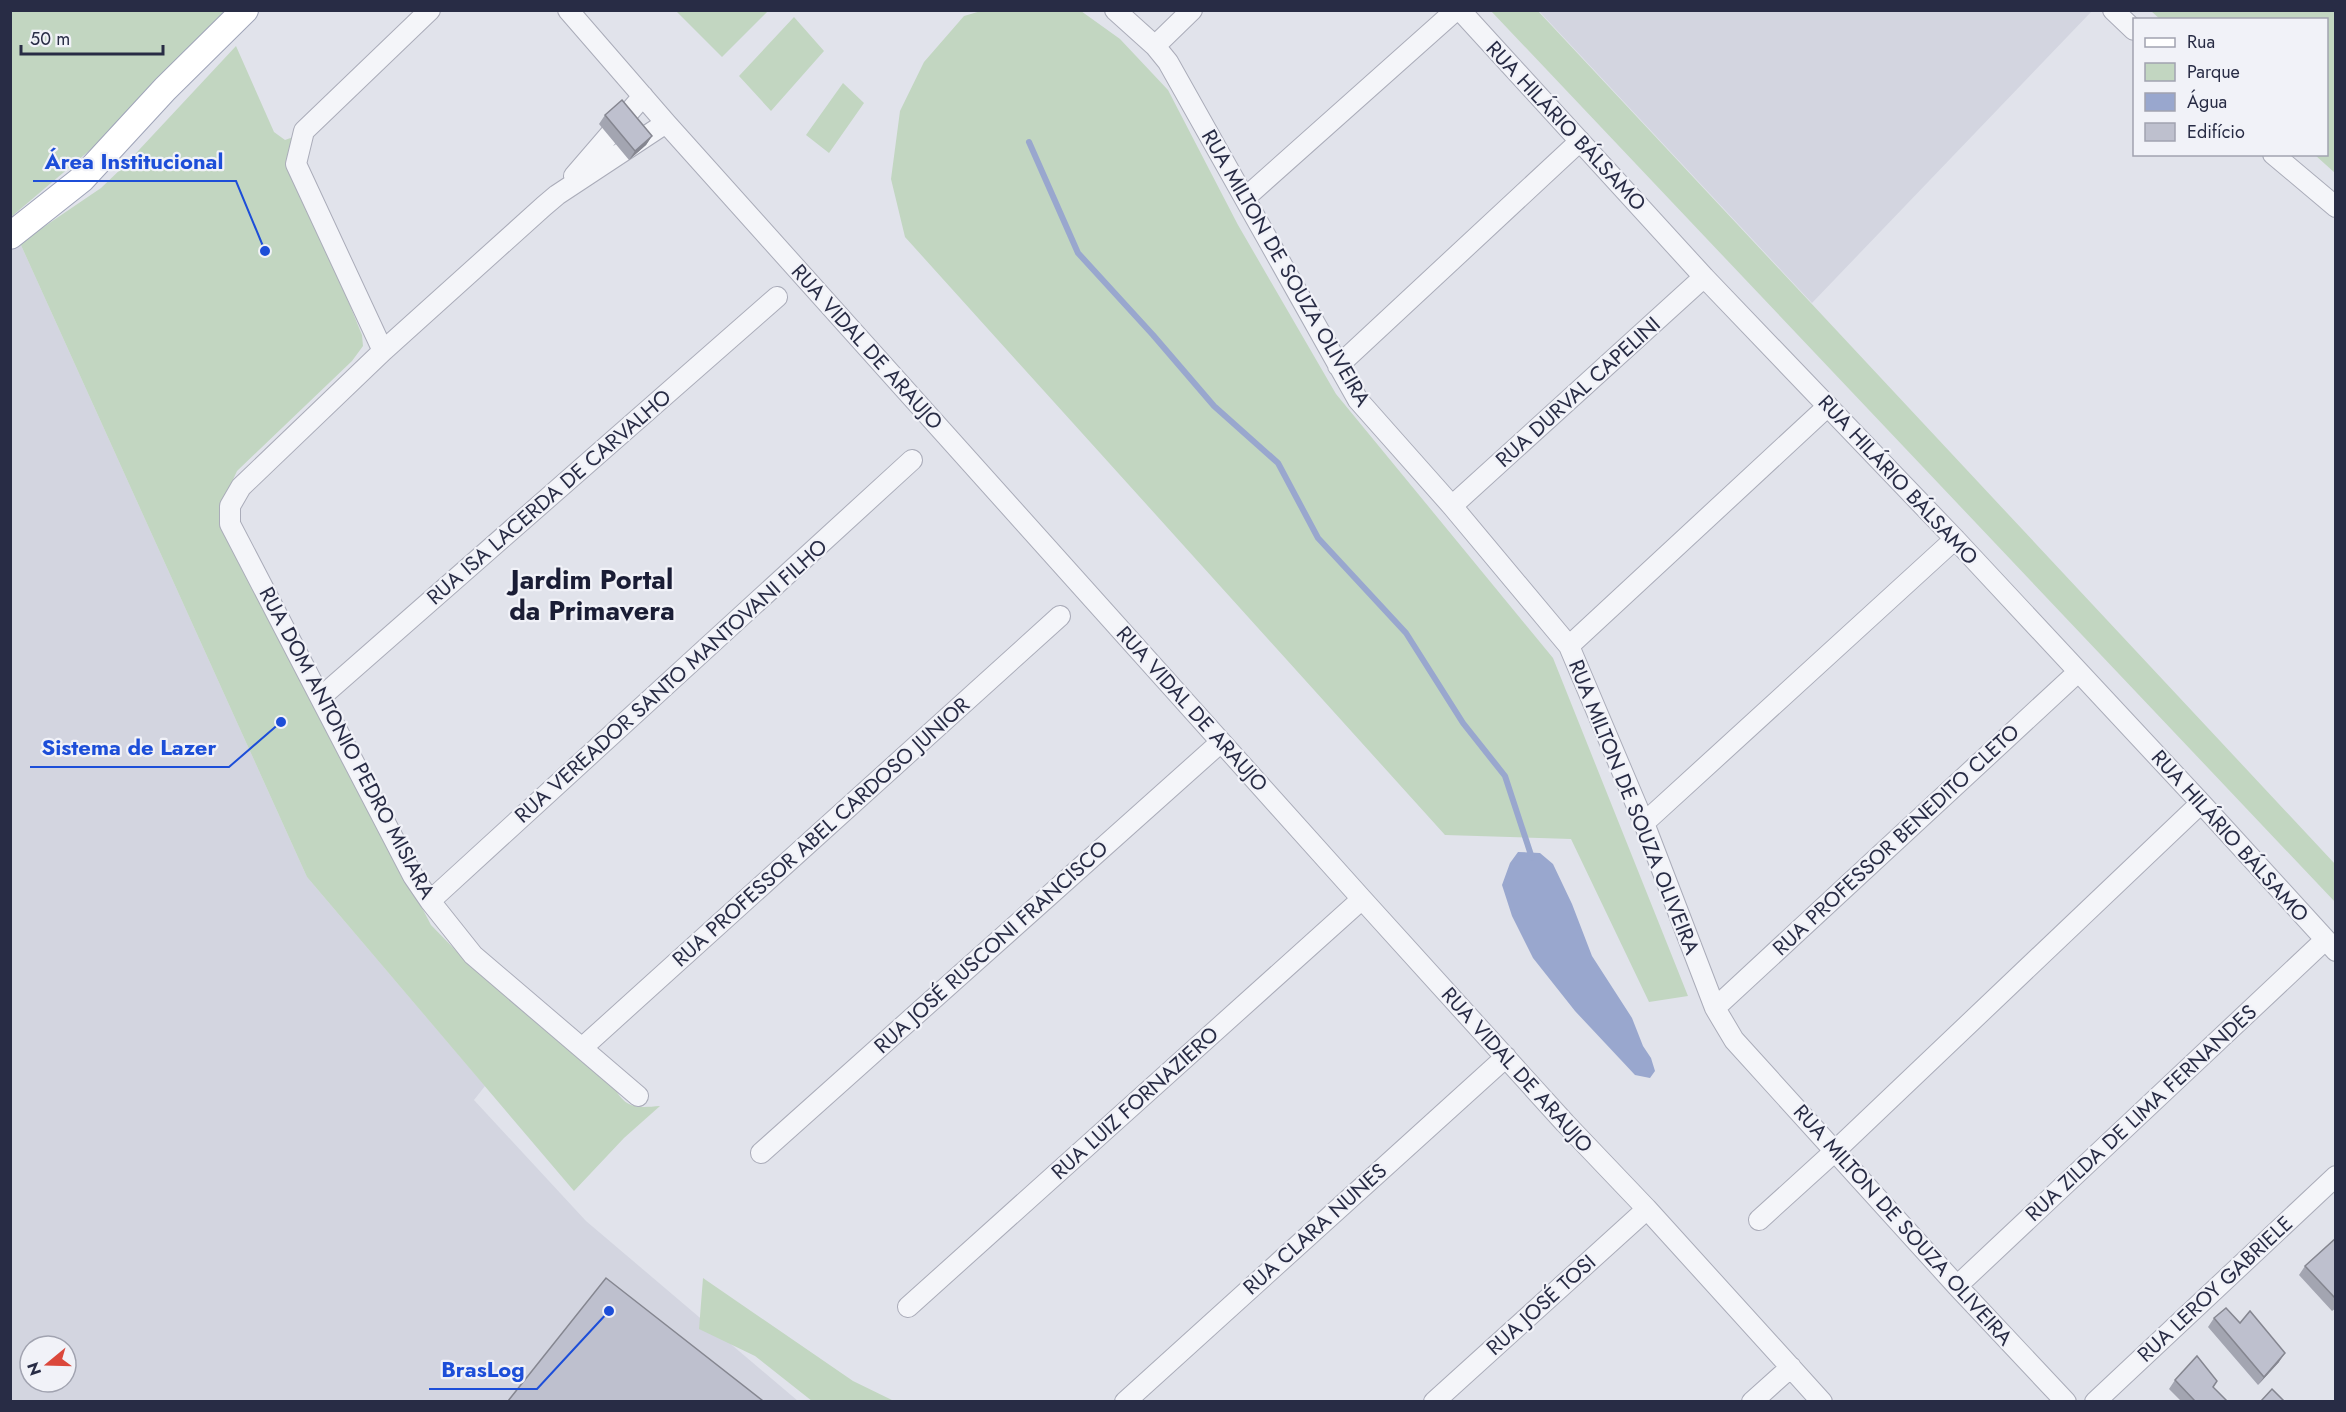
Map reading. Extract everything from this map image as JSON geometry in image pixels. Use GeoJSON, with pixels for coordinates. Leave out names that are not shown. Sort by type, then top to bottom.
{"type":"FeatureCollection","features":[{"type":"Feature","properties":{"kind":"main road"},"geometry":{"type":"LineString","coordinates":[[10,236],[82,179],[165,89],[245,10]]}},
{"type":"Feature","properties":{"kind":"street"},"geometry":{"type":"LineString","coordinates":[[430,10],[304,131],[296,164],[383,351],[557,195],[644,96]]}},
{"type":"Feature","properties":{"kind":"street","name":"RUA VIDAL DE ARAUJO"},"geometry":{"type":"LineString","coordinates":[[568,10],[666,123],[1362,899],[1822,1401]]}},
{"type":"Feature","properties":{"kind":"street","name":"RUA MILTON DE SOUZA OLIVEIRA"},"geometry":{"type":"LineString","coordinates":[[1114,10],[1155,46],[1168,62],[1358,400],[1452,506],[1569,646],[1644,823],[1714,1008],[1734,1040],[1957,1286],[2066,1401]]}},
{"type":"Feature","properties":{"kind":"street"},"geometry":{"type":"LineString","coordinates":[[1155,46],[1192,10]]}},
{"type":"Feature","properties":{"kind":"street"},"geometry":{"type":"LineString","coordinates":[[1245,198],[1458,10]]}},
{"type":"Feature","properties":{"kind":"street","name":"RUA HILÁRIO BÁLSAMO"},"geometry":{"type":"LineString","coordinates":[[1458,10],[1704,277],[1955,539],[2201,803],[2330,946]]}},
{"type":"Feature","properties":{"kind":"street"},"geometry":{"type":"LineString","coordinates":[[2113,10],[2133,29]]}},
{"type":"Feature","properties":{"kind":"street"},"geometry":{"type":"LineString","coordinates":[[557,195],[666,123]]}},
{"type":"Feature","properties":{"kind":"street"},"geometry":{"type":"LineString","coordinates":[[1338,366],[1580,141]]}},
{"type":"Feature","properties":{"kind":"street"},"geometry":{"type":"LineString","coordinates":[[2275,156],[2336,207]]}},
{"type":"Feature","properties":{"kind":"street","name":"RUA DURVAL CAPELINI"},"geometry":{"type":"LineString","coordinates":[[1452,506],[1704,277]]}},
{"type":"Feature","properties":{"kind":"street","name":"RUA ISA LACERDA DE CARVALHO"},"geometry":{"type":"LineString","coordinates":[[321,698],[777,297]]}},
{"type":"Feature","properties":{"kind":"street","name":"RUA DOM ANTONIO PEDRO MISIARA"},"geometry":{"type":"LineString","coordinates":[[383,351],[241,487],[230,506],[231,524],[413,876],[430,901],[473,955],[638,1096]]}},
{"type":"Feature","properties":{"kind":"street"},"geometry":{"type":"LineString","coordinates":[[1569,646],[1828,405]]}},
{"type":"Feature","properties":{"kind":"street","name":"RUA VEREADOR SANTO MANTOVANI FILHO"},"geometry":{"type":"LineString","coordinates":[[430,901],[912,460]]}},
{"type":"Feature","properties":{"kind":"street"},"geometry":{"type":"LineString","coordinates":[[1644,823],[1955,539]]}},
{"type":"Feature","properties":{"kind":"street","name":"RUA PROFESSOR ABEL CARDOSO JUNIOR"},"geometry":{"type":"LineString","coordinates":[[582,1048],[1060,615]]}},
{"type":"Feature","properties":{"kind":"street","name":"RUA PROFESSOR BENEDITO CLETO"},"geometry":{"type":"LineString","coordinates":[[1714,1008],[2078,672]]}},
{"type":"Feature","properties":{"kind":"street","name":"RUA JOSÉ RUSCONI FRANCISCO"},"geometry":{"type":"LineString","coordinates":[[761,1153],[1221,742]]}},
{"type":"Feature","properties":{"kind":"street"},"geometry":{"type":"LineString","coordinates":[[1759,1220],[1835,1151],[2201,803]]}},
{"type":"Feature","properties":{"kind":"street","name":"RUA LUIZ FORNAZIERO"},"geometry":{"type":"LineString","coordinates":[[908,1307],[1362,899]]}},
{"type":"Feature","properties":{"kind":"street","name":"RUA ZILDA DE LIMA FERNANDES"},"geometry":{"type":"LineString","coordinates":[[1957,1286],[2330,946]]}},
{"type":"Feature","properties":{"kind":"street","name":"RUA CLARA NUNES"},"geometry":{"type":"LineString","coordinates":[[1125,1401],[1506,1057]]}},
{"type":"Feature","properties":{"kind":"street","name":"RUA LEROY GABRIELE"},"geometry":{"type":"LineString","coordinates":[[2095,1401],[2336,1176]]}},
{"type":"Feature","properties":{"kind":"street","name":"RUA JOSÉ TOSI"},"geometry":{"type":"LineString","coordinates":[[1434,1401],[1647,1209]]}},
{"type":"Feature","properties":{"kind":"street"},"geometry":{"type":"LineString","coordinates":[[1752,1401],[1791,1367]]}},
{"type":"Feature","properties":{"kind":"shaded area"},"geometry":{"type":"Polygon","coordinates":[[[1539,11],[2092,11],[1812,303],[1539,11]]]}},
{"type":"Feature","properties":{"kind":"shaded area"},"geometry":{"type":"Polygon","coordinates":[[[20,243],[307,877],[485,1086],[474,1100],[586,1221],[798,1401],[11,1401],[10,252],[20,243]]]}},
{"type":"Feature","properties":{"kind":"green space"},"geometry":{"type":"Polygon","coordinates":[[[676,10],[768,11],[722,57],[676,10]]]}},
{"type":"Feature","properties":{"kind":"green space"},"geometry":{"type":"Polygon","coordinates":[[[11,11],[229,11],[103,139],[11,217],[11,11]]]}},
{"type":"Feature","properties":{"kind":"green space"},"geometry":{"type":"Polygon","coordinates":[[[981,11],[1081,11],[1120,39],[1168,90],[1238,225],[1336,394],[1553,658],[1688,996],[1649,1002],[1571,839],[1445,835],[905,237],[891,179],[900,111],[924,62],[964,16],[981,11]]]}},
{"type":"Feature","properties":{"kind":"green space"},"geometry":{"type":"Polygon","coordinates":[[[1491,11],[1538,11],[2335,864],[2335,902],[1491,11]]]}},
{"type":"Feature","properties":{"kind":"green space"},"geometry":{"type":"Polygon","coordinates":[[[2151,11],[2335,11],[2335,173],[2316,156],[2328,156],[2328,18],[2159,18],[2151,11]]]}},
{"type":"Feature","properties":{"kind":"green space"},"geometry":{"type":"Polygon","coordinates":[[[794,17],[824,51],[771,111],[739,76],[794,17]]]}},
{"type":"Feature","properties":{"kind":"green space"},"geometry":{"type":"Polygon","coordinates":[[[236,46],[274,132],[285,140],[296,136],[290,158],[362,335],[363,346],[352,361],[237,471],[225,497],[236,551],[431,925],[467,962],[613,1085],[627,1103],[638,1107],[660,1106],[624,1138],[574,1191],[307,877],[20,243],[101,188],[236,46]]]}},
{"type":"Feature","properties":{"kind":"green space"},"geometry":{"type":"Polygon","coordinates":[[[843,83],[864,103],[829,153],[806,135],[843,83]]]}},
{"type":"Feature","properties":{"kind":"green space"},"geometry":{"type":"Polygon","coordinates":[[[703,1278],[853,1381],[894,1401],[812,1401],[755,1356],[699,1329],[703,1278]]]}},
{"type":"Feature","properties":{"kind":"water"},"geometry":{"type":"Polygon","coordinates":[[[1518,852],[1540,853],[1553,864],[1572,904],[1592,956],[1632,1018],[1643,1046],[1651,1058],[1655,1071],[1650,1078],[1635,1075],[1575,1011],[1533,958],[1512,916],[1502,885],[1510,863],[1518,852]]]}},
{"type":"Feature","properties":{"kind":"building"},"geometry":{"type":"Polygon","coordinates":[[[622,100],[652,136],[635,151],[605,115],[622,100]]]}},
{"type":"Feature","properties":{"kind":"building"},"geometry":{"type":"Polygon","coordinates":[[[2336,1238],[2336,1299],[2305,1266],[2336,1238]]]}},
{"type":"Feature","properties":{"kind":"building"},"geometry":{"type":"Polygon","coordinates":[[[606,1278],[763,1401],[508,1401],[606,1278]]]}},
{"type":"Feature","properties":{"kind":"building"},"geometry":{"type":"Polygon","coordinates":[[[2226,1308],[2240,1323],[2250,1311],[2285,1353],[2264,1377],[2214,1318],[2226,1308]]]}},
{"type":"Feature","properties":{"kind":"building"},"geometry":{"type":"Polygon","coordinates":[[[2197,1356],[2217,1381],[2213,1387],[2227,1401],[2195,1401],[2175,1380],[2197,1356]]]}},
{"type":"Feature","properties":{"kind":"building"},"geometry":{"type":"Polygon","coordinates":[[[2272,1389],[2284,1401],[2261,1401],[2272,1389]]]}},
{"type":"Feature","properties":{"kind":"waterway"},"geometry":{"type":"LineString","coordinates":[[1029,142],[1078,253],[1214,406],[1278,463],[1318,538],[1406,633],[1463,723],[1505,776],[1532,858]]}},
{"type":"Feature","properties":{"kind":"place","name":"Área Institucional"},"geometry":{"type":"Point","coordinates":[265,251]}},
{"type":"Feature","properties":{"kind":"place","name":"Sistema de Lazer"},"geometry":{"type":"Point","coordinates":[281,722]}},
{"type":"Feature","properties":{"kind":"place","name":"BrasLog"},"geometry":{"type":"Point","coordinates":[609,1311]}},
{"type":"Feature","properties":{"kind":"district","name":"Jardim Portal da Primavera"},"geometry":{"type":"Point","coordinates":[592,596]}}]}
